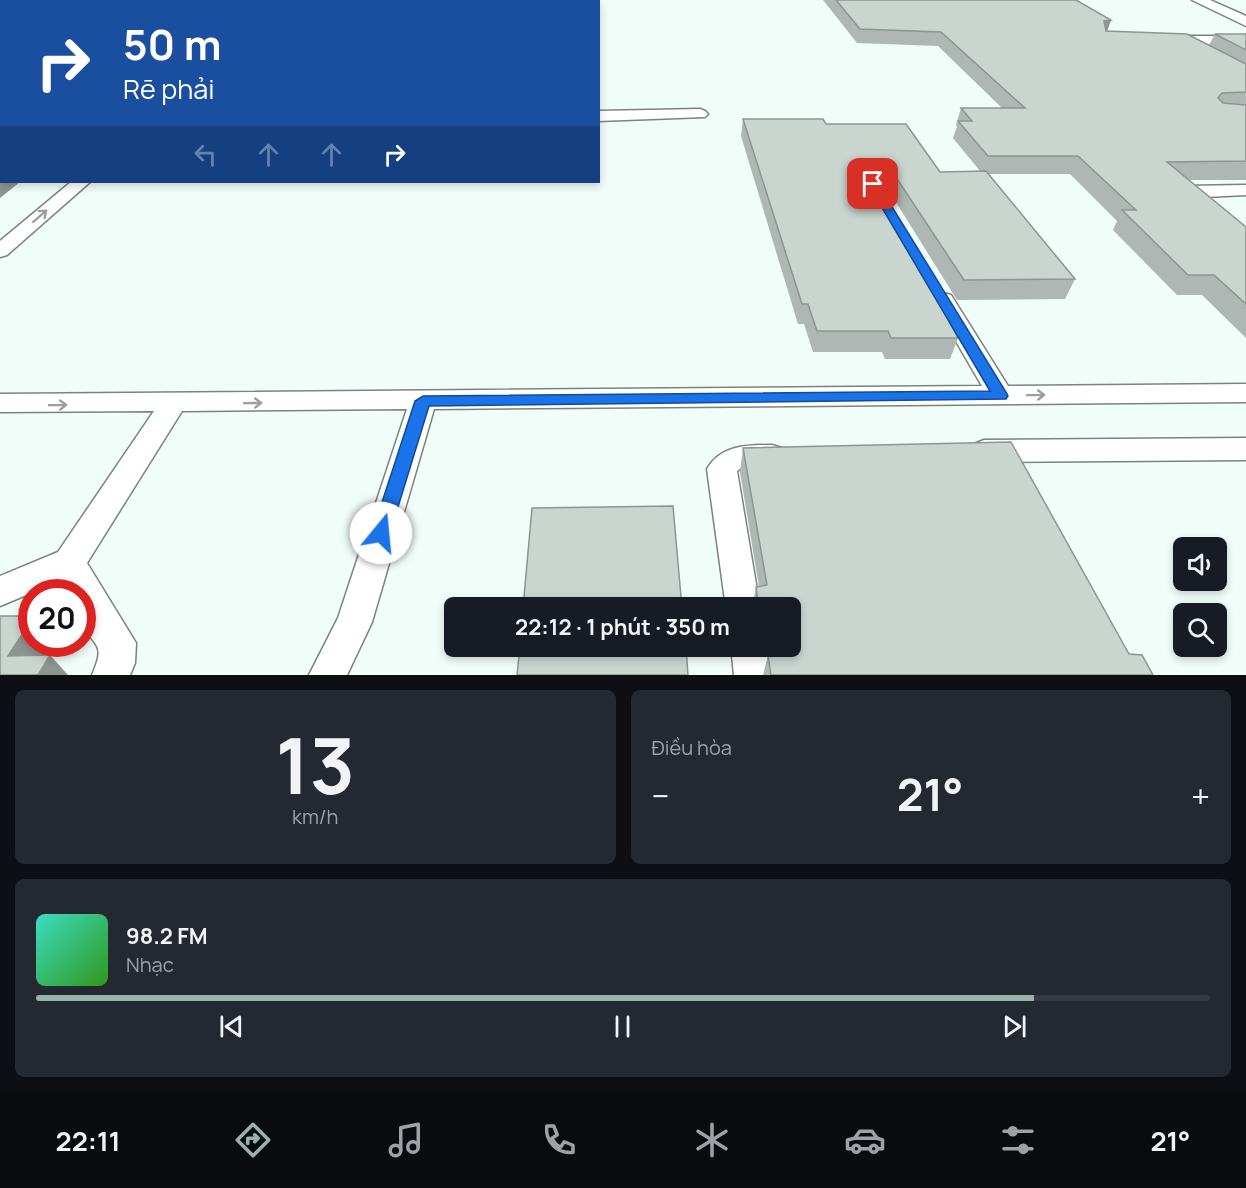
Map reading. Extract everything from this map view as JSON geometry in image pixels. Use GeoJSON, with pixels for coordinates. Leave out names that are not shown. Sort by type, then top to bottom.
{"type":"FeatureCollection","features":[{"type":"Feature","properties":{"kind":"main road"},"geometry":{"type":"LineString","coordinates":[[1198,0],[1246,22]]}},
{"type":"Feature","properties":{"kind":"street"},"geometry":{"type":"LineString","coordinates":[[1158,40],[1246,40]]}},
{"type":"Feature","properties":{"kind":"street"},"geometry":{"type":"LineString","coordinates":[[1179,40],[1208,56]]}},
{"type":"Feature","properties":{"kind":"street"},"geometry":{"type":"LineString","coordinates":[[600,116],[700,114]]}},
{"type":"Feature","properties":{"kind":"street"},"geometry":{"type":"LineString","coordinates":[[0,251],[80,183]]}},
{"type":"Feature","properties":{"kind":"street"},"geometry":{"type":"LineString","coordinates":[[1185,192],[1246,190]]}},
{"type":"Feature","properties":{"kind":"street"},"geometry":{"type":"LineString","coordinates":[[934,285],[1001,396]]}},
{"type":"Feature","properties":{"kind":"street"},"geometry":{"type":"LineString","coordinates":[[0,403],[173,404],[1246,393]]}},
{"type":"Feature","properties":{"kind":"street"},"geometry":{"type":"LineString","coordinates":[[328,675],[354,622],[423,401]]}},
{"type":"Feature","properties":{"kind":"street"},"geometry":{"type":"LineString","coordinates":[[0,591],[70,562],[173,404]]}},
{"type":"Feature","properties":{"kind":"street"},"geometry":{"type":"LineString","coordinates":[[962,452],[1246,450]]}},
{"type":"Feature","properties":{"kind":"street"},"geometry":{"type":"LineString","coordinates":[[1010,451],[1027,482]]}},
{"type":"Feature","properties":{"kind":"street"},"geometry":{"type":"LineString","coordinates":[[741,597],[722,469],[725,463],[741,457],[799,455]]}},
{"type":"Feature","properties":{"kind":"street"},"geometry":{"type":"LineString","coordinates":[[70,562],[103,625],[118,643],[117,663],[111,675]]}},
{"type":"Feature","properties":{"kind":"street"},"geometry":{"type":"LineString","coordinates":[[751,657],[753,675]]}},
{"type":"Feature","properties":{"kind":"building"},"geometry":{"type":"Polygon","coordinates":[[[836,0],[1076,0],[1111,20],[1104,21],[1106,31],[1187,34],[1246,64],[1246,92],[1222,93],[1218,98],[1223,103],[1246,105],[1246,161],[1167,162],[1246,227],[1246,304],[1214,275],[1188,275],[1122,210],[1136,210],[1078,156],[988,156],[958,121],[972,121],[961,108],[1025,108],[941,32],[860,29],[836,0]]]}},
{"type":"Feature","properties":{"kind":"building"},"geometry":{"type":"Polygon","coordinates":[[[1215,34],[1246,34],[1246,50],[1215,34]]]}},
{"type":"Feature","properties":{"kind":"building"},"geometry":{"type":"Polygon","coordinates":[[[743,119],[823,119],[826,124],[906,124],[940,172],[986,171],[1075,279],[964,280],[888,165],[876,159],[866,167],[950,303],[947,303],[960,325],[951,325],[958,338],[891,338],[888,331],[817,331],[808,304],[802,304],[743,119]]]}},
{"type":"Feature","properties":{"kind":"building"},"geometry":{"type":"Polygon","coordinates":[[[1011,442],[1129,654],[1142,655],[1153,675],[771,675],[768,657],[801,657],[801,597],[757,597],[756,587],[767,585],[743,448],[1011,442]]]}},
{"type":"Feature","properties":{"kind":"building"},"geometry":{"type":"Polygon","coordinates":[[[673,506],[681,597],[524,597],[532,508],[673,506]]]}},
{"type":"Feature","properties":{"kind":"building"},"geometry":{"type":"Polygon","coordinates":[[[0,616],[18,616],[18,641],[8,656],[49,657],[38,675],[0,675],[0,616]]]}},
{"type":"Feature","properties":{"kind":"building"},"geometry":{"type":"Polygon","coordinates":[[[519,657],[687,657],[688,675],[517,675],[519,657]]]}},
{"type":"Feature","properties":{"kind":"route"},"geometry":{"type":"LineString","coordinates":[[381,533],[423,401],[1001,396],[873,184]]}}]}
